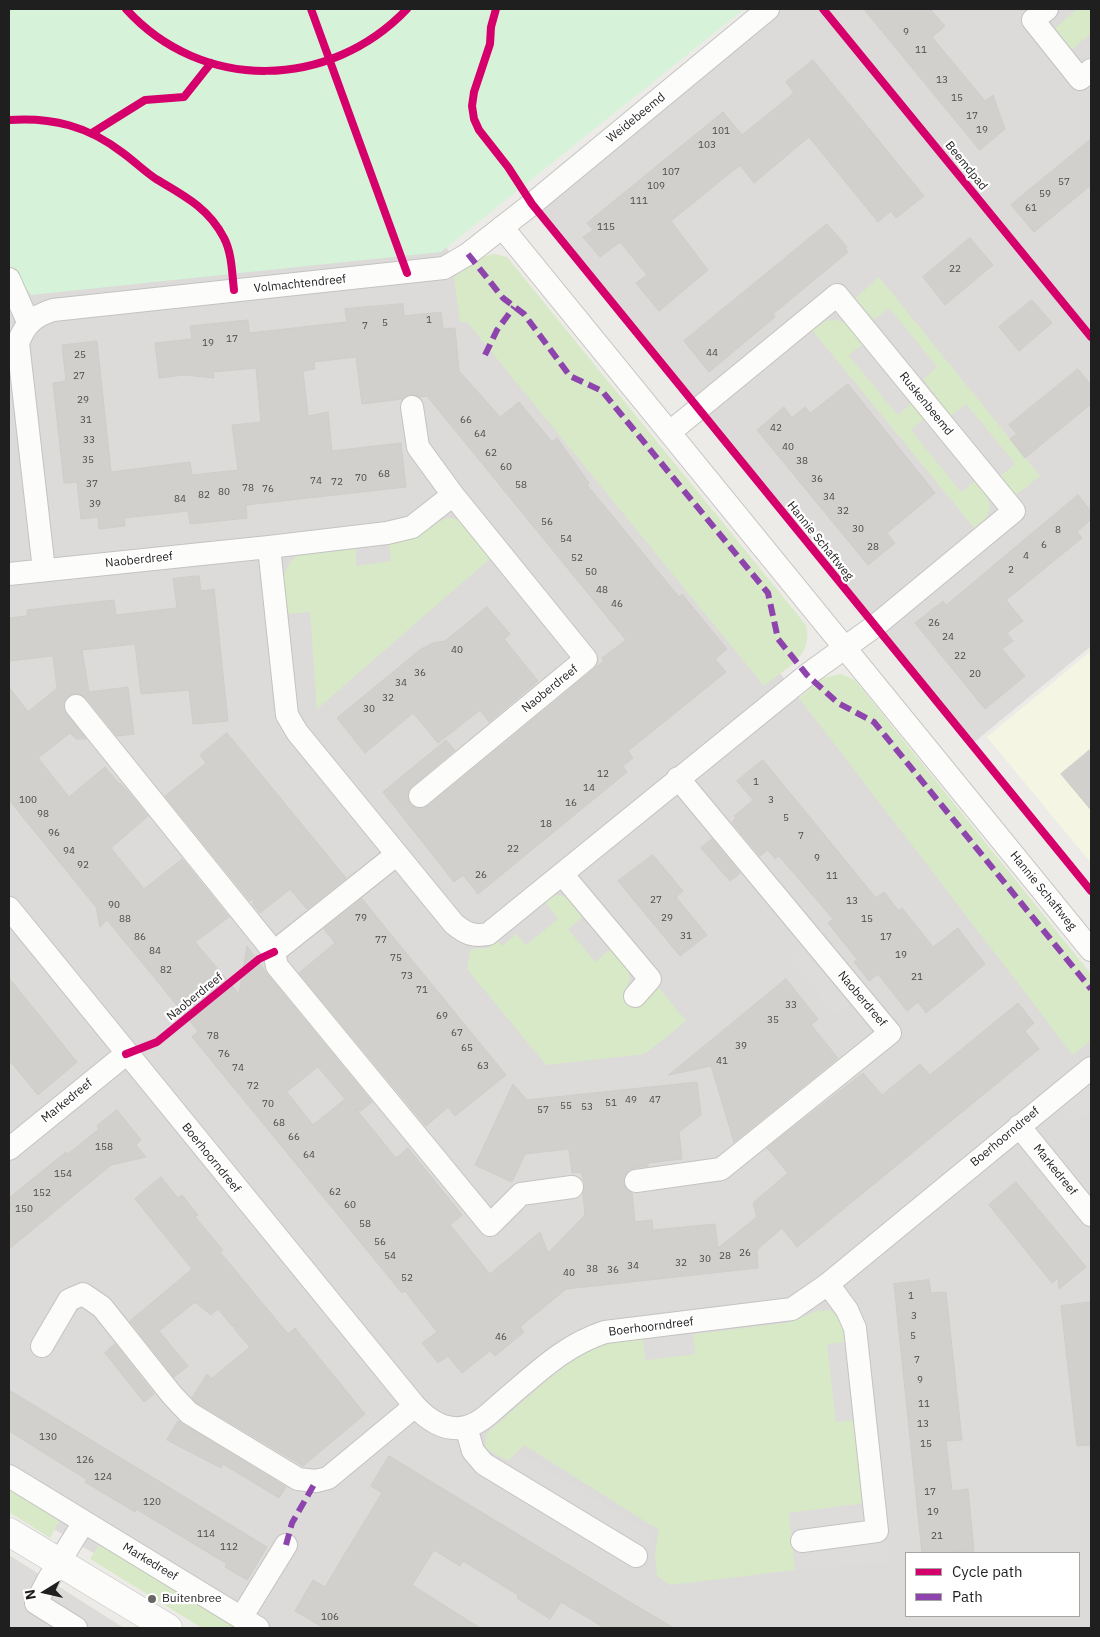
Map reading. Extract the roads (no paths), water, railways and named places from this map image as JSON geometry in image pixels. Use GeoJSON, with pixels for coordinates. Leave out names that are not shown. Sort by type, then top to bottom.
{"type":"FeatureCollection","features":[{"type":"Feature","properties":{"kind":"street","name":"Weidebeemd"},"geometry":{"type":"LineString","coordinates":[[502,226],[768,9]]}},
{"type":"Feature","properties":{"kind":"street"},"geometry":{"type":"LineString","coordinates":[[1047,9],[1033,20],[1080,79],[1091,70]]}},
{"type":"Feature","properties":{"kind":"street","name":"Volmachtendreef"},"geometry":{"type":"LineString","coordinates":[[28,322],[40,314],[53,310],[427,272],[444,268],[456,262],[502,226]]}},
{"type":"Feature","properties":{"kind":"street","name":"Hannie Schaftweg"},"geometry":{"type":"LineString","coordinates":[[502,226],[1091,950]]}},
{"type":"Feature","properties":{"kind":"street"},"geometry":{"type":"LineString","coordinates":[[9,279],[28,322],[18,343],[44,570]]}},
{"type":"Feature","properties":{"kind":"street","name":"Ruskenbeemd"},"geometry":{"type":"LineString","coordinates":[[670,432],[837,295],[1014,511],[874,626],[845,647]]}},
{"type":"Feature","properties":{"kind":"street","name":"Naoberdreef"},"geometry":{"type":"LineString","coordinates":[[412,407],[418,447],[453,495],[586,659],[420,796]]}},
{"type":"Feature","properties":{"kind":"street","name":"Naoberdreef"},"geometry":{"type":"LineString","coordinates":[[9,574],[387,534],[412,528],[453,495]]}},
{"type":"Feature","properties":{"kind":"street"},"geometry":{"type":"LineString","coordinates":[[269,547],[287,715],[296,732],[396,856],[454,924],[464,932],[477,936],[488,934],[678,778],[845,647]]}},
{"type":"Feature","properties":{"kind":"street"},"geometry":{"type":"LineString","coordinates":[[76,706],[274,952],[277,966],[490,1225],[520,1194],[572,1187]]}},
{"type":"Feature","properties":{"kind":"street","name":"Naoberdreef"},"geometry":{"type":"LineString","coordinates":[[636,1181],[721,1169],[890,1033],[678,778]]}},
{"type":"Feature","properties":{"kind":"street"},"geometry":{"type":"LineString","coordinates":[[274,952],[396,856]]}},
{"type":"Feature","properties":{"kind":"street"},"geometry":{"type":"LineString","coordinates":[[562,874],[650,979],[635,996]]}},
{"type":"Feature","properties":{"kind":"street","name":"Boerhoorndreef"},"geometry":{"type":"LineString","coordinates":[[9,908],[126,1054],[416,1406],[426,1418],[439,1424],[466,1427],[483,1419],[566,1349],[583,1339],[605,1332],[792,1309],[828,1284],[1091,1068]]}},
{"type":"Feature","properties":{"kind":"street","name":"Markedreef"},"geometry":{"type":"LineString","coordinates":[[9,1149],[126,1054]]}},
{"type":"Feature","properties":{"kind":"street","name":"Markedreef"},"geometry":{"type":"LineString","coordinates":[[1019,1126],[1091,1215]]}},
{"type":"Feature","properties":{"kind":"street"},"geometry":{"type":"LineString","coordinates":[[802,1541],[877,1531],[855,1328],[847,1310],[828,1284]]}},
{"type":"Feature","properties":{"kind":"street"},"geometry":{"type":"LineString","coordinates":[[42,1346],[69,1300],[83,1294],[102,1307],[172,1396],[189,1413],[298,1479],[316,1481],[328,1478],[416,1406]]}},
{"type":"Feature","properties":{"kind":"street"},"geometry":{"type":"LineString","coordinates":[[466,1427],[473,1452],[484,1464],[636,1556]]}},
{"type":"Feature","properties":{"kind":"street","name":"Markedreef"},"geometry":{"type":"LineString","coordinates":[[9,1476],[250,1623],[286,1545]]}},
{"type":"Feature","properties":{"kind":"street"},"geometry":{"type":"LineString","coordinates":[[76,1628],[36,1603],[84,1522]]}},
{"type":"Feature","properties":{"kind":"street"},"geometry":{"type":"LineString","coordinates":[[9,1532],[168,1628]]}},
{"type":"Feature","properties":{"kind":"place","name":"Buitenbree"},"geometry":{"type":"Point","coordinates":[152,1599]}}]}
